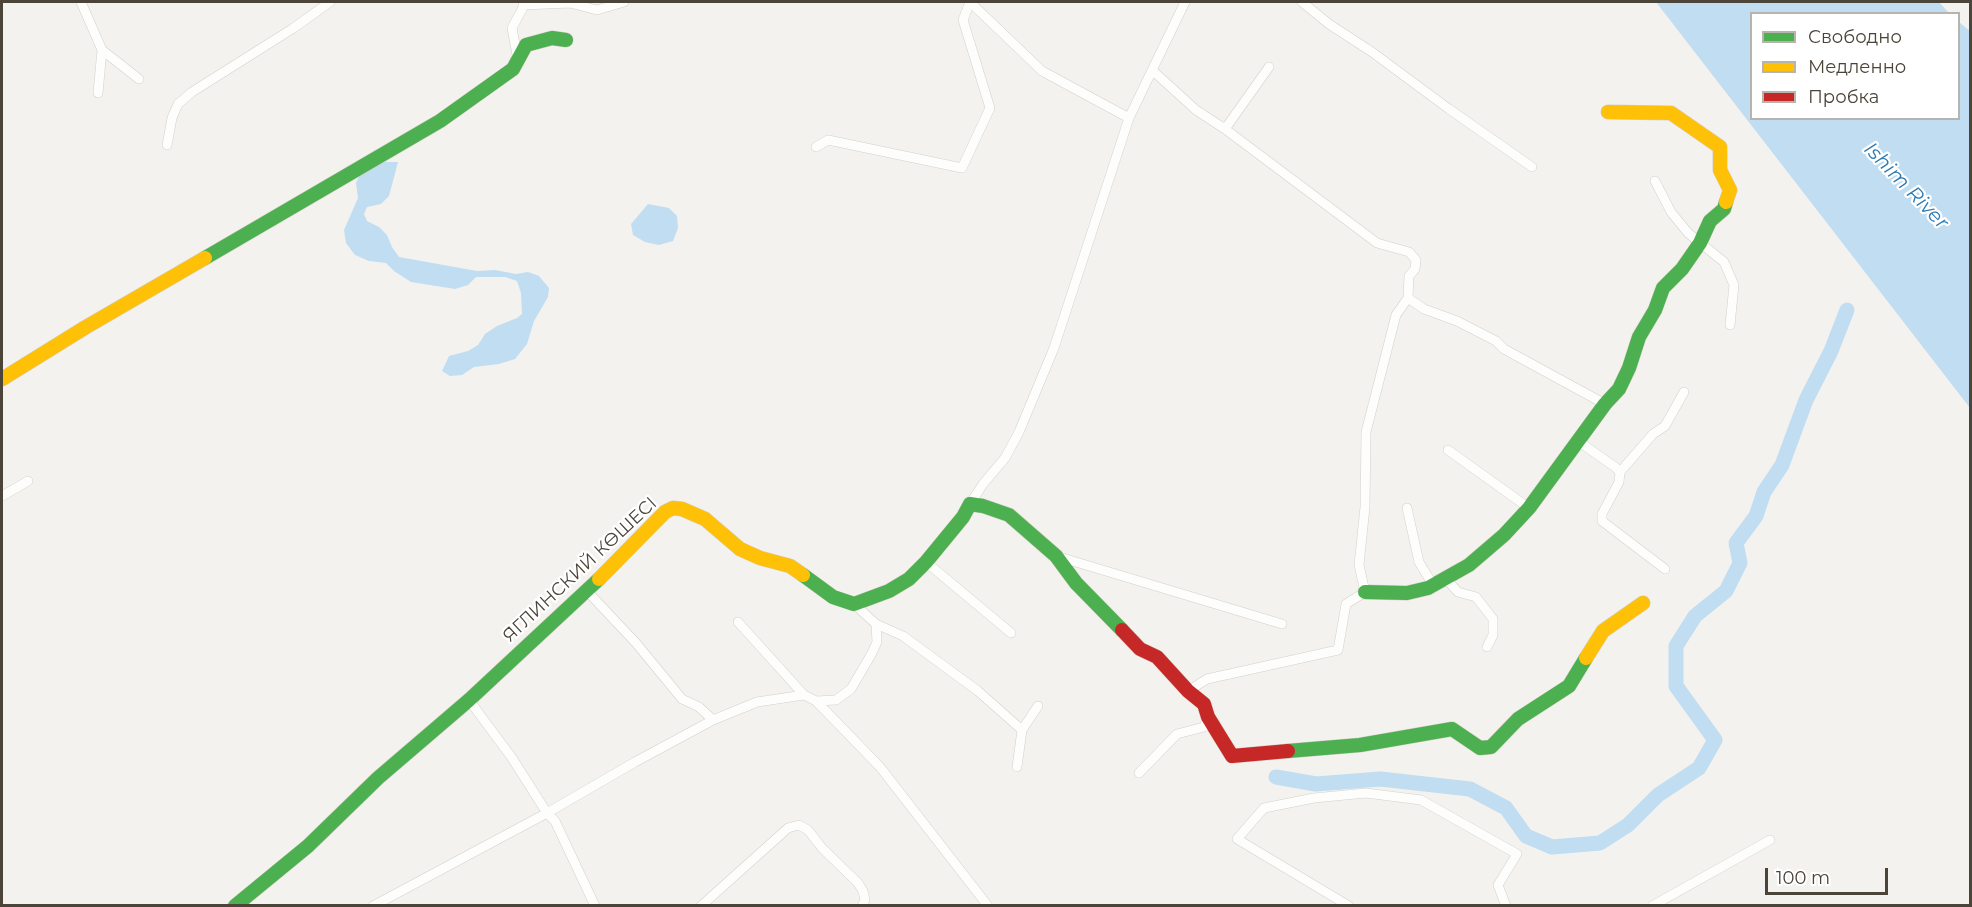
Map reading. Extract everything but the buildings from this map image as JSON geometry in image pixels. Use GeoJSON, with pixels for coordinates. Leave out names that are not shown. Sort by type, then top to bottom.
{"type":"FeatureCollection","features":[{"type":"Feature","properties":{"kind":"street"},"geometry":{"type":"LineString","coordinates":[[81,2],[102,50],[139,79]]}},
{"type":"Feature","properties":{"kind":"street"},"geometry":{"type":"LineString","coordinates":[[167,145],[172,118],[178,104],[192,92],[292,29],[330,2]]}},
{"type":"Feature","properties":{"kind":"street"},"geometry":{"type":"LineString","coordinates":[[518,60],[512,28],[524,3],[570,3],[597,10],[624,2]]}},
{"type":"Feature","properties":{"kind":"street"},"geometry":{"type":"LineString","coordinates":[[816,147],[828,140],[962,168],[990,108],[963,20],[970,2],[1042,70],[1129,118]]}},
{"type":"Feature","properties":{"kind":"street"},"geometry":{"type":"LineString","coordinates":[[1022,729],[978,691],[903,636],[876,624],[854,604],[889,591],[909,579],[926,562],[963,517],[983,484],[1005,458],[1020,432],[1054,348],[1129,118],[1185,2]]}},
{"type":"Feature","properties":{"kind":"street"},"geometry":{"type":"LineString","coordinates":[[1302,2],[1329,24],[1372,52],[1532,167]]}},
{"type":"Feature","properties":{"kind":"street"},"geometry":{"type":"LineString","coordinates":[[2,379],[96,321],[440,121],[513,69],[526,45],[552,38],[566,40]]}},
{"type":"Feature","properties":{"kind":"street"},"geometry":{"type":"LineString","coordinates":[[98,93],[102,50]]}},
{"type":"Feature","properties":{"kind":"street"},"geometry":{"type":"LineString","coordinates":[[1225,129],[1269,67]]}},
{"type":"Feature","properties":{"kind":"street"},"geometry":{"type":"LineString","coordinates":[[1152,70],[1196,110],[1225,129],[1377,243],[1409,252],[1416,260],[1409,276],[1408,297],[1395,315],[1366,432],[1365,507],[1359,565],[1365,592]]}},
{"type":"Feature","properties":{"kind":"street"},"geometry":{"type":"LineString","coordinates":[[1188,691],[1207,680],[1227,674],[1338,650],[1346,604],[1365,592],[1407,593],[1432,585],[1469,565],[1504,535],[1529,508],[1605,404],[1619,389],[1639,338],[1663,288],[1682,269],[1700,243],[1710,221],[1724,209],[1730,190],[1719,170],[1720,147],[1671,113],[1608,112]]}},
{"type":"Feature","properties":{"kind":"street"},"geometry":{"type":"LineString","coordinates":[[1655,181],[1671,212],[1688,233],[1724,262],[1734,285],[1730,325]]}},
{"type":"Feature","properties":{"kind":"street"},"geometry":{"type":"LineString","coordinates":[[1408,297],[1424,309],[1457,321],[1496,341],[1504,349],[1605,404]]}},
{"type":"Feature","properties":{"kind":"street"},"geometry":{"type":"LineString","coordinates":[[1665,570],[1602,521],[1602,514],[1619,482],[1620,472],[1653,434],[1665,426],[1684,392]]}},
{"type":"Feature","properties":{"kind":"street"},"geometry":{"type":"LineString","coordinates":[[1578,441],[1620,472]]}},
{"type":"Feature","properties":{"kind":"street"},"geometry":{"type":"LineString","coordinates":[[1448,450],[1529,508]]}},
{"type":"Feature","properties":{"kind":"street"},"geometry":{"type":"LineString","coordinates":[[2,496],[28,481]]}},
{"type":"Feature","properties":{"kind":"street"},"geometry":{"type":"LineString","coordinates":[[970,504],[1009,515],[1056,556],[1076,583],[1140,650],[1157,657],[1188,691],[1204,704],[1208,717],[1232,756],[1360,745],[1452,729],[1480,748],[1491,747],[1518,719],[1569,686],[1603,631],[1643,603]]}},
{"type":"Feature","properties":{"kind":"street","name":"ЯГЛИНСКИЙ КӨШЕСІ"},"geometry":{"type":"LineString","coordinates":[[235,906],[308,846],[370,785],[469,700],[665,512],[673,508],[682,509],[705,519],[740,549],[760,558],[790,566],[833,597],[854,604]]}},
{"type":"Feature","properties":{"kind":"street"},"geometry":{"type":"LineString","coordinates":[[1407,508],[1419,562],[1432,585]]}},
{"type":"Feature","properties":{"kind":"street"},"geometry":{"type":"LineString","coordinates":[[1056,556],[1282,624]]}},
{"type":"Feature","properties":{"kind":"street"},"geometry":{"type":"LineString","coordinates":[[926,562],[1011,633]]}},
{"type":"Feature","properties":{"kind":"street"},"geometry":{"type":"LineString","coordinates":[[1445,578],[1458,592],[1476,597],[1493,619],[1493,635],[1487,647]]}},
{"type":"Feature","properties":{"kind":"street"},"geometry":{"type":"LineString","coordinates":[[586,590],[636,643],[682,699],[699,706],[713,720]]}},
{"type":"Feature","properties":{"kind":"street"},"geometry":{"type":"LineString","coordinates":[[738,622],[804,695],[816,701],[880,767],[988,906]]}},
{"type":"Feature","properties":{"kind":"street"},"geometry":{"type":"LineString","coordinates":[[816,701],[836,700],[851,689],[877,642],[876,624]]}},
{"type":"Feature","properties":{"kind":"street"},"geometry":{"type":"LineString","coordinates":[[373,906],[547,813],[713,720],[757,702],[804,695]]}},
{"type":"Feature","properties":{"kind":"street"},"geometry":{"type":"LineString","coordinates":[[469,700],[512,758],[547,813],[555,820],[595,906]]}},
{"type":"Feature","properties":{"kind":"street"},"geometry":{"type":"LineString","coordinates":[[1017,767],[1022,729],[1038,706]]}},
{"type":"Feature","properties":{"kind":"street"},"geometry":{"type":"LineString","coordinates":[[1139,773],[1177,735],[1204,727],[1208,717]]}},
{"type":"Feature","properties":{"kind":"street"},"geometry":{"type":"LineString","coordinates":[[1349,906],[1237,839],[1264,808],[1314,798],[1366,793],[1421,800],[1516,854],[1498,885],[1506,906]]}},
{"type":"Feature","properties":{"kind":"street"},"geometry":{"type":"LineString","coordinates":[[701,906],[788,828],[799,825],[808,830],[822,848],[858,883],[865,900],[862,906]]}},
{"type":"Feature","properties":{"kind":"street"},"geometry":{"type":"LineString","coordinates":[[1652,906],[1770,840]]}},
{"type":"Feature","properties":{"kind":"water","name":"Ishim River"},"geometry":{"type":"Polygon","coordinates":[[[1656,2],[1939,2],[1948,12],[1750,12],[1750,120],[1960,120],[1960,23],[1970,31],[1970,408],[1656,2]]]}},
{"type":"Feature","properties":{"kind":"water"},"geometry":{"type":"Polygon","coordinates":[[[377,162],[398,162],[389,196],[381,204],[367,207],[364,214],[367,221],[379,227],[387,235],[399,257],[477,271],[495,270],[516,274],[528,272],[539,276],[549,288],[548,297],[534,321],[527,344],[515,359],[499,364],[474,367],[462,375],[450,376],[442,371],[449,356],[468,351],[478,345],[485,334],[522,314],[521,293],[517,281],[505,277],[476,277],[468,285],[455,289],[411,282],[386,263],[369,261],[355,255],[346,243],[344,230],[358,198],[356,183],[361,172],[377,162]]]}},
{"type":"Feature","properties":{"kind":"water"},"geometry":{"type":"Polygon","coordinates":[[[648,204],[669,208],[677,216],[678,228],[673,241],[659,245],[645,242],[633,235],[631,224],[648,204]]]}},
{"type":"Feature","properties":{"kind":"waterway"},"geometry":{"type":"LineString","coordinates":[[1276,777],[1316,784],[1380,779],[1470,789],[1506,808],[1526,836],[1552,847],[1600,843],[1628,825],[1658,795],[1699,768],[1715,740],[1676,686],[1676,646],[1695,616],[1726,591],[1740,563],[1736,543],[1756,516],[1764,492],[1782,465],[1806,400],[1831,351],[1847,310]]}},
{"type":"Feature","properties":{"kind":"traffic: fast"},"geometry":{"type":"LineString","coordinates":[[205,258],[440,121],[513,69],[526,45],[552,38],[566,40]]}},
{"type":"Feature","properties":{"kind":"traffic: fast"},"geometry":{"type":"LineString","coordinates":[[1365,592],[1407,593],[1428,588],[1469,565],[1504,535],[1529,508],[1605,404],[1619,389],[1639,337],[1655,310],[1663,288],[1682,269],[1700,243],[1710,221],[1724,209],[1726,202]]}},
{"type":"Feature","properties":{"kind":"traffic: fast"},"geometry":{"type":"LineString","coordinates":[[803,575],[833,597],[854,604],[889,591],[909,579],[926,562],[963,517],[970,504],[983,506],[1009,515],[1056,556],[1076,583],[1122,630]]}},
{"type":"Feature","properties":{"kind":"traffic: fast"},"geometry":{"type":"LineString","coordinates":[[235,906],[308,846],[378,778],[469,700],[599,579]]}},
{"type":"Feature","properties":{"kind":"traffic: fast"},"geometry":{"type":"LineString","coordinates":[[1288,751],[1360,745],[1452,729],[1480,748],[1491,747],[1518,719],[1569,686],[1586,658]]}},
{"type":"Feature","properties":{"kind":"traffic: slow"},"geometry":{"type":"LineString","coordinates":[[1608,112],[1671,113],[1720,147],[1720,170],[1730,190],[1726,202]]}},
{"type":"Feature","properties":{"kind":"traffic: slow"},"geometry":{"type":"LineString","coordinates":[[2,379],[205,258]]}},
{"type":"Feature","properties":{"kind":"traffic: slow"},"geometry":{"type":"LineString","coordinates":[[599,579],[665,512],[673,508],[682,509],[705,519],[740,549],[760,558],[790,566],[803,575]]}},
{"type":"Feature","properties":{"kind":"traffic: slow"},"geometry":{"type":"LineString","coordinates":[[1586,658],[1603,631],[1643,603]]}},
{"type":"Feature","properties":{"kind":"traffic: jam"},"geometry":{"type":"LineString","coordinates":[[1122,630],[1140,649],[1157,657],[1188,691],[1204,704],[1208,717],[1232,756],[1288,751]]}}]}
